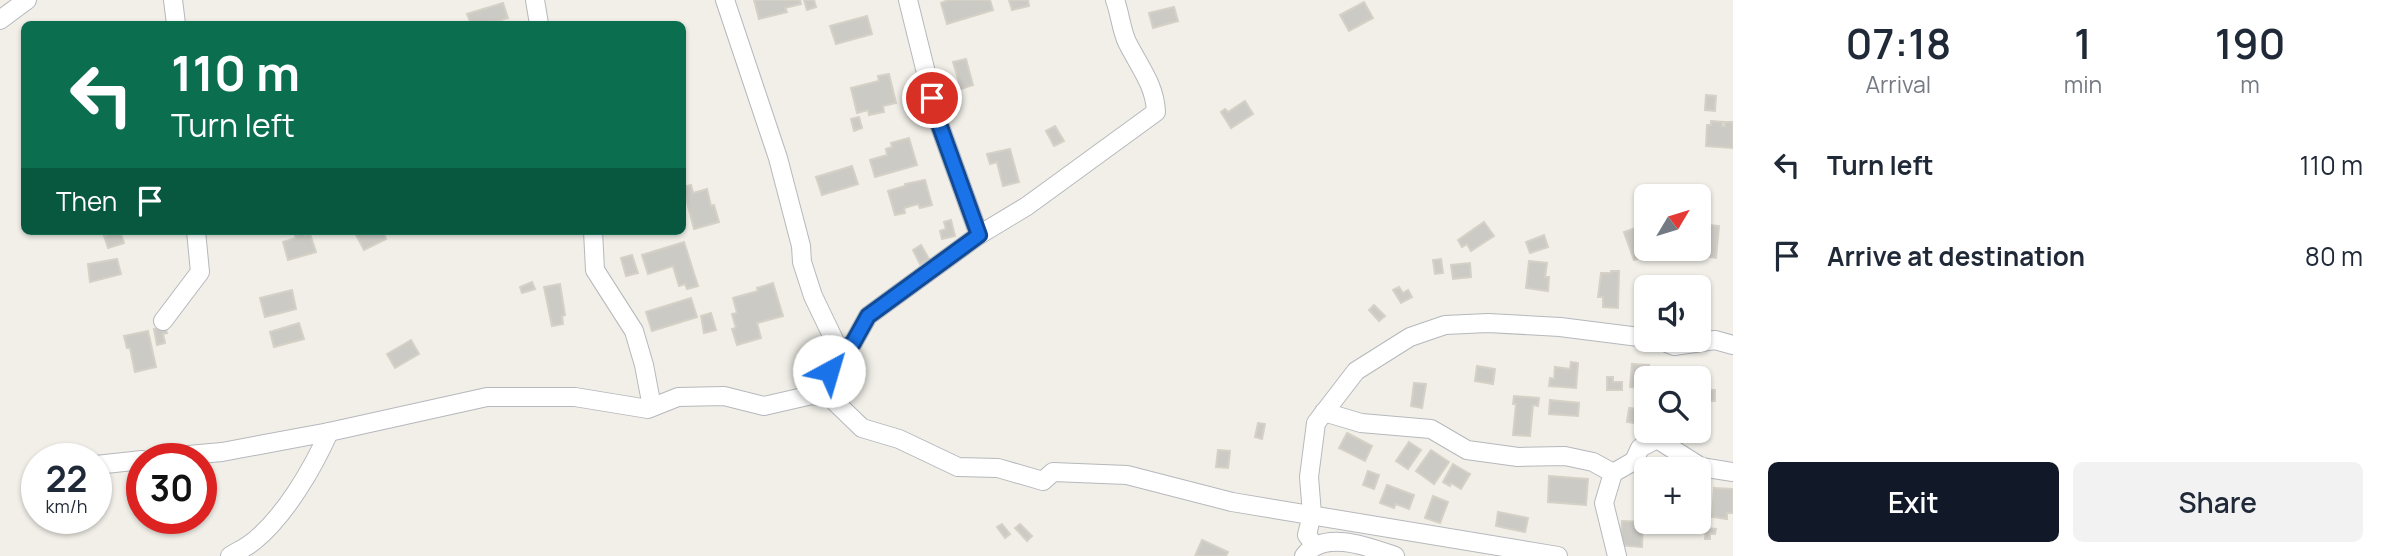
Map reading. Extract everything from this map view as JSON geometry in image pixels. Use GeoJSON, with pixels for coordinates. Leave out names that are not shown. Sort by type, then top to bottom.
{"type":"FeatureCollection","features":[{"type":"Feature","properties":{"kind":"street"},"geometry":{"type":"LineString","coordinates":[[0,6],[26,0]]}},
{"type":"Feature","properties":{"kind":"street"},"geometry":{"type":"LineString","coordinates":[[0,20],[26,0]]}},
{"type":"Feature","properties":{"kind":"street"},"geometry":{"type":"LineString","coordinates":[[173,0],[176,21]]}},
{"type":"Feature","properties":{"kind":"street"},"geometry":{"type":"LineString","coordinates":[[535,0],[538,21]]}},
{"type":"Feature","properties":{"kind":"street"},"geometry":{"type":"LineString","coordinates":[[725,0],[778,158],[809,285],[837,346],[829,371],[833,383],[831,398]]}},
{"type":"Feature","properties":{"kind":"street"},"geometry":{"type":"LineString","coordinates":[[908,0],[938,121],[979,235]]}},
{"type":"Feature","properties":{"kind":"street"},"geometry":{"type":"LineString","coordinates":[[834,355],[853,343],[868,316],[979,235],[1027,206],[1156,113],[1156,100],[1147,76],[1126,40],[1115,0]]}},
{"type":"Feature","properties":{"kind":"street"},"geometry":{"type":"LineString","coordinates":[[163,321],[200,272],[196,235]]}},
{"type":"Feature","properties":{"kind":"street"},"geometry":{"type":"LineString","coordinates":[[593,235],[595,270],[634,331],[652,407]]}},
{"type":"Feature","properties":{"kind":"street"},"geometry":{"type":"LineString","coordinates":[[1395,556],[1356,544],[1339,542],[1310,551],[1307,535],[1312,514],[1309,477],[1316,423],[1356,371],[1410,337],[1446,325],[1488,323],[1560,327],[1634,336]]}},
{"type":"Feature","properties":{"kind":"street"},"geometry":{"type":"LineString","coordinates":[[1711,341],[1733,345]]}},
{"type":"Feature","properties":{"kind":"street"},"geometry":{"type":"LineString","coordinates":[[217,452],[329,432],[487,397],[575,397],[648,409],[678,397],[724,397],[764,406],[811,395],[831,398],[862,428],[899,439],[958,467],[998,468],[1042,481],[1053,472],[1127,475],[1232,502],[1558,556]]}},
{"type":"Feature","properties":{"kind":"street"},"geometry":{"type":"LineString","coordinates":[[1324,412],[1362,423],[1431,429],[1467,450],[1518,457],[1565,456],[1593,462],[1613,473]]}},
{"type":"Feature","properties":{"kind":"street"},"geometry":{"type":"LineString","coordinates":[[230,556],[255,541],[279,515],[316,460],[329,432]]}},
{"type":"Feature","properties":{"kind":"street"},"geometry":{"type":"LineString","coordinates":[[1617,556],[1604,503],[1613,473],[1634,461],[1640,448],[1657,439],[1701,467],[1733,472]]}},
{"type":"Feature","properties":{"kind":"building"},"geometry":{"type":"Polygon","coordinates":[[[754,0],[800,0],[801,4],[785,8],[787,12],[759,19],[754,0]]]}},
{"type":"Feature","properties":{"kind":"building"},"geometry":{"type":"Polygon","coordinates":[[[804,0],[814,0],[816,7],[807,10],[804,0]]]}},
{"type":"Feature","properties":{"kind":"building"},"geometry":{"type":"Polygon","coordinates":[[[948,0],[990,0],[993,10],[947,24],[941,3],[948,0]]]}},
{"type":"Feature","properties":{"kind":"building"},"geometry":{"type":"Polygon","coordinates":[[[1009,0],[1028,0],[1029,6],[1012,10],[1009,0]]]}},
{"type":"Feature","properties":{"kind":"building"},"geometry":{"type":"Polygon","coordinates":[[[1364,2],[1373,18],[1349,31],[1340,15],[1364,2]]]}},
{"type":"Feature","properties":{"kind":"building"},"geometry":{"type":"Polygon","coordinates":[[[503,3],[508,18],[498,21],[470,21],[467,14],[503,3]]]}},
{"type":"Feature","properties":{"kind":"building"},"geometry":{"type":"Polygon","coordinates":[[[1174,7],[1178,21],[1153,28],[1149,13],[1174,7]]]}},
{"type":"Feature","properties":{"kind":"building"},"geometry":{"type":"Polygon","coordinates":[[[867,16],[872,34],[836,44],[830,26],[867,16]]]}},
{"type":"Feature","properties":{"kind":"building"},"geometry":{"type":"Polygon","coordinates":[[[966,59],[973,85],[961,89],[953,62],[966,59]]]}},
{"type":"Feature","properties":{"kind":"building"},"geometry":{"type":"Polygon","coordinates":[[[889,74],[896,103],[883,106],[884,112],[869,115],[868,110],[857,113],[851,88],[879,81],[878,76],[889,74]]]}},
{"type":"Feature","properties":{"kind":"building"},"geometry":{"type":"Polygon","coordinates":[[[1706,95],[1716,96],[1715,111],[1705,110],[1706,95]]]}},
{"type":"Feature","properties":{"kind":"building"},"geometry":{"type":"Polygon","coordinates":[[[1245,101],[1253,114],[1231,128],[1221,112],[1225,109],[1228,112],[1245,101]]]}},
{"type":"Feature","properties":{"kind":"building"},"geometry":{"type":"Polygon","coordinates":[[[859,117],[862,128],[854,131],[851,119],[859,117]]]}},
{"type":"Feature","properties":{"kind":"building"},"geometry":{"type":"Polygon","coordinates":[[[1711,121],[1723,122],[1722,126],[1725,126],[1725,122],[1733,122],[1733,148],[1706,146],[1707,125],[1711,125],[1711,121]]]}},
{"type":"Feature","properties":{"kind":"building"},"geometry":{"type":"Polygon","coordinates":[[[1055,126],[1064,141],[1054,146],[1046,131],[1055,126]]]}},
{"type":"Feature","properties":{"kind":"building"},"geometry":{"type":"Polygon","coordinates":[[[909,138],[917,165],[875,177],[870,160],[887,155],[886,149],[892,147],[891,143],[909,138]]]}},
{"type":"Feature","properties":{"kind":"building"},"geometry":{"type":"Polygon","coordinates":[[[1010,149],[1019,182],[1003,186],[997,162],[990,164],[987,154],[1010,149]]]}},
{"type":"Feature","properties":{"kind":"building"},"geometry":{"type":"Polygon","coordinates":[[[852,166],[858,184],[822,195],[816,177],[852,166]]]}},
{"type":"Feature","properties":{"kind":"building"},"geometry":{"type":"Polygon","coordinates":[[[925,180],[932,205],[920,208],[918,204],[904,208],[905,213],[895,215],[888,191],[925,180]]]}},
{"type":"Feature","properties":{"kind":"building"},"geometry":{"type":"Polygon","coordinates":[[[691,185],[693,193],[707,189],[719,222],[694,229],[686,198],[686,186],[691,185]]]}},
{"type":"Feature","properties":{"kind":"building"},"geometry":{"type":"Polygon","coordinates":[[[951,220],[955,236],[942,239],[940,231],[946,229],[944,222],[951,220]]]}},
{"type":"Feature","properties":{"kind":"building"},"geometry":{"type":"Polygon","coordinates":[[[1484,222],[1494,236],[1471,251],[1467,244],[1462,247],[1458,240],[1484,222]]]}},
{"type":"Feature","properties":{"kind":"building"},"geometry":{"type":"Polygon","coordinates":[[[1712,225],[1719,226],[1716,258],[1712,258],[1712,225]]]}},
{"type":"Feature","properties":{"kind":"building"},"geometry":{"type":"Polygon","coordinates":[[[1634,228],[1634,260],[1624,232],[1634,228]]]}},
{"type":"Feature","properties":{"kind":"building"},"geometry":{"type":"Polygon","coordinates":[[[121,235],[124,243],[108,248],[104,236],[121,235]]]}},
{"type":"Feature","properties":{"kind":"building"},"geometry":{"type":"Polygon","coordinates":[[[295,235],[310,235],[316,252],[288,260],[283,242],[296,238],[295,235]]]}},
{"type":"Feature","properties":{"kind":"building"},"geometry":{"type":"Polygon","coordinates":[[[356,235],[384,235],[386,239],[364,250],[356,235]]]}},
{"type":"Feature","properties":{"kind":"building"},"geometry":{"type":"Polygon","coordinates":[[[1544,235],[1548,247],[1530,253],[1526,242],[1544,235]]]}},
{"type":"Feature","properties":{"kind":"building"},"geometry":{"type":"Polygon","coordinates":[[[684,242],[698,286],[687,289],[685,284],[679,286],[673,266],[648,274],[642,255],[684,242]]]}},
{"type":"Feature","properties":{"kind":"building"},"geometry":{"type":"Polygon","coordinates":[[[921,245],[929,259],[920,264],[913,250],[921,245]]]}},
{"type":"Feature","properties":{"kind":"building"},"geometry":{"type":"Polygon","coordinates":[[[632,255],[638,273],[626,276],[621,258],[632,255]]]}},
{"type":"Feature","properties":{"kind":"building"},"geometry":{"type":"Polygon","coordinates":[[[117,259],[121,274],[90,282],[88,264],[117,259]]]}},
{"type":"Feature","properties":{"kind":"building"},"geometry":{"type":"Polygon","coordinates":[[[1441,259],[1443,273],[1435,274],[1433,260],[1441,259]]]}},
{"type":"Feature","properties":{"kind":"building"},"geometry":{"type":"Polygon","coordinates":[[[1529,261],[1547,263],[1545,277],[1549,277],[1548,291],[1526,288],[1529,261]]]}},
{"type":"Feature","properties":{"kind":"building"},"geometry":{"type":"Polygon","coordinates":[[[1470,263],[1471,277],[1453,279],[1451,265],[1470,263]]]}},
{"type":"Feature","properties":{"kind":"building"},"geometry":{"type":"Polygon","coordinates":[[[1619,271],[1618,308],[1603,307],[1603,297],[1598,297],[1601,273],[1619,271]]]}},
{"type":"Feature","properties":{"kind":"building"},"geometry":{"type":"Polygon","coordinates":[[[532,282],[535,289],[522,293],[520,287],[532,282]]]}},
{"type":"Feature","properties":{"kind":"building"},"geometry":{"type":"Polygon","coordinates":[[[773,283],[783,316],[757,323],[761,338],[737,345],[732,329],[736,328],[732,314],[737,313],[733,298],[758,291],[757,288],[773,283]]]}},
{"type":"Feature","properties":{"kind":"building"},"geometry":{"type":"Polygon","coordinates":[[[560,284],[565,315],[562,316],[563,324],[552,326],[544,287],[560,284]]]}},
{"type":"Feature","properties":{"kind":"building"},"geometry":{"type":"Polygon","coordinates":[[[1399,287],[1403,293],[1408,290],[1412,297],[1401,303],[1393,290],[1399,287]]]}},
{"type":"Feature","properties":{"kind":"building"},"geometry":{"type":"Polygon","coordinates":[[[292,290],[296,309],[265,317],[260,298],[292,290]]]}},
{"type":"Feature","properties":{"kind":"building"},"geometry":{"type":"Polygon","coordinates":[[[691,298],[697,317],[652,331],[646,312],[691,298]]]}},
{"type":"Feature","properties":{"kind":"building"},"geometry":{"type":"Polygon","coordinates":[[[1374,305],[1385,316],[1379,321],[1369,310],[1374,305]]]}},
{"type":"Feature","properties":{"kind":"building"},"geometry":{"type":"Polygon","coordinates":[[[711,313],[716,330],[704,333],[701,316],[711,313]]]}},
{"type":"Feature","properties":{"kind":"building"},"geometry":{"type":"Polygon","coordinates":[[[299,323],[304,339],[274,347],[270,332],[299,323]]]}},
{"type":"Feature","properties":{"kind":"building"},"geometry":{"type":"Polygon","coordinates":[[[165,327],[165,343],[157,345],[154,329],[165,327]]]}},
{"type":"Feature","properties":{"kind":"building"},"geometry":{"type":"Polygon","coordinates":[[[148,331],[156,367],[135,372],[130,348],[127,348],[124,336],[148,331]]]}},
{"type":"Feature","properties":{"kind":"building"},"geometry":{"type":"Polygon","coordinates":[[[411,340],[419,354],[395,368],[387,354],[411,340]]]}},
{"type":"Feature","properties":{"kind":"building"},"geometry":{"type":"Polygon","coordinates":[[[1571,362],[1578,363],[1576,388],[1549,386],[1550,378],[1554,379],[1555,367],[1570,369],[1571,362]]]}},
{"type":"Feature","properties":{"kind":"building"},"geometry":{"type":"Polygon","coordinates":[[[1632,364],[1649,365],[1634,366],[1634,387],[1630,387],[1632,364]]]}},
{"type":"Feature","properties":{"kind":"building"},"geometry":{"type":"Polygon","coordinates":[[[1477,366],[1495,369],[1493,384],[1475,381],[1477,366]]]}},
{"type":"Feature","properties":{"kind":"building"},"geometry":{"type":"Polygon","coordinates":[[[1607,377],[1613,377],[1613,382],[1622,382],[1622,390],[1607,390],[1607,377]]]}},
{"type":"Feature","properties":{"kind":"building"},"geometry":{"type":"Polygon","coordinates":[[[1414,383],[1426,384],[1422,408],[1411,406],[1414,383]]]}},
{"type":"Feature","properties":{"kind":"building"},"geometry":{"type":"Polygon","coordinates":[[[1711,390],[1715,390],[1715,401],[1711,401],[1711,390]]]}},
{"type":"Feature","properties":{"kind":"building"},"geometry":{"type":"Polygon","coordinates":[[[1514,396],[1539,398],[1538,406],[1533,405],[1530,436],[1513,435],[1516,404],[1513,404],[1514,396]]]}},
{"type":"Feature","properties":{"kind":"building"},"geometry":{"type":"Polygon","coordinates":[[[1550,400],[1579,403],[1578,416],[1549,414],[1550,400]]]}},
{"type":"Feature","properties":{"kind":"building"},"geometry":{"type":"Polygon","coordinates":[[[1629,408],[1634,409],[1634,423],[1627,422],[1629,408]]]}},
{"type":"Feature","properties":{"kind":"building"},"geometry":{"type":"Polygon","coordinates":[[[1258,423],[1265,424],[1262,439],[1255,437],[1258,423]]]}},
{"type":"Feature","properties":{"kind":"building"},"geometry":{"type":"Polygon","coordinates":[[[1347,433],[1372,446],[1365,461],[1339,448],[1347,433]]]}},
{"type":"Feature","properties":{"kind":"building"},"geometry":{"type":"Polygon","coordinates":[[[1409,442],[1421,450],[1408,469],[1396,461],[1409,442]]]}},
{"type":"Feature","properties":{"kind":"building"},"geometry":{"type":"Polygon","coordinates":[[[1218,450],[1230,451],[1228,468],[1216,467],[1218,450]]]}},
{"type":"Feature","properties":{"kind":"building"},"geometry":{"type":"Polygon","coordinates":[[[1431,450],[1449,462],[1434,484],[1416,471],[1431,450]]]}},
{"type":"Feature","properties":{"kind":"building"},"geometry":{"type":"Polygon","coordinates":[[[1453,464],[1470,474],[1461,489],[1443,482],[1453,464]]]}},
{"type":"Feature","properties":{"kind":"building"},"geometry":{"type":"Polygon","coordinates":[[[1368,471],[1379,475],[1374,489],[1363,485],[1368,471]]]}},
{"type":"Feature","properties":{"kind":"building"},"geometry":{"type":"Polygon","coordinates":[[[1549,476],[1588,479],[1586,505],[1548,502],[1549,476]]]}},
{"type":"Feature","properties":{"kind":"building"},"geometry":{"type":"Polygon","coordinates":[[[1387,485],[1414,495],[1409,509],[1396,504],[1394,508],[1380,503],[1387,485]]]}},
{"type":"Feature","properties":{"kind":"building"},"geometry":{"type":"Polygon","coordinates":[[[1714,488],[1733,489],[1733,513],[1727,513],[1727,519],[1712,517],[1714,488]]]}},
{"type":"Feature","properties":{"kind":"building"},"geometry":{"type":"Polygon","coordinates":[[[1433,496],[1448,502],[1440,523],[1425,518],[1433,496]]]}},
{"type":"Feature","properties":{"kind":"building"},"geometry":{"type":"Polygon","coordinates":[[[1498,512],[1528,518],[1525,532],[1496,526],[1498,512]]]}},
{"type":"Feature","properties":{"kind":"building"},"geometry":{"type":"Polygon","coordinates":[[[1622,521],[1634,522],[1634,534],[1643,534],[1642,547],[1617,545],[1617,536],[1621,536],[1622,521]]]}},
{"type":"Feature","properties":{"kind":"building"},"geometry":{"type":"Polygon","coordinates":[[[1002,524],[1010,534],[1005,538],[997,527],[1002,524]]]}},
{"type":"Feature","properties":{"kind":"building"},"geometry":{"type":"Polygon","coordinates":[[[1020,524],[1032,536],[1027,541],[1015,528],[1020,524]]]}},
{"type":"Feature","properties":{"kind":"building"},"geometry":{"type":"Polygon","coordinates":[[[1202,540],[1228,552],[1226,556],[1195,556],[1202,540]]]}},
{"type":"Feature","properties":{"kind":"route"},"geometry":{"type":"LineString","coordinates":[[829,371],[834,355],[853,343],[868,316],[979,235],[932,98]]}}]}
